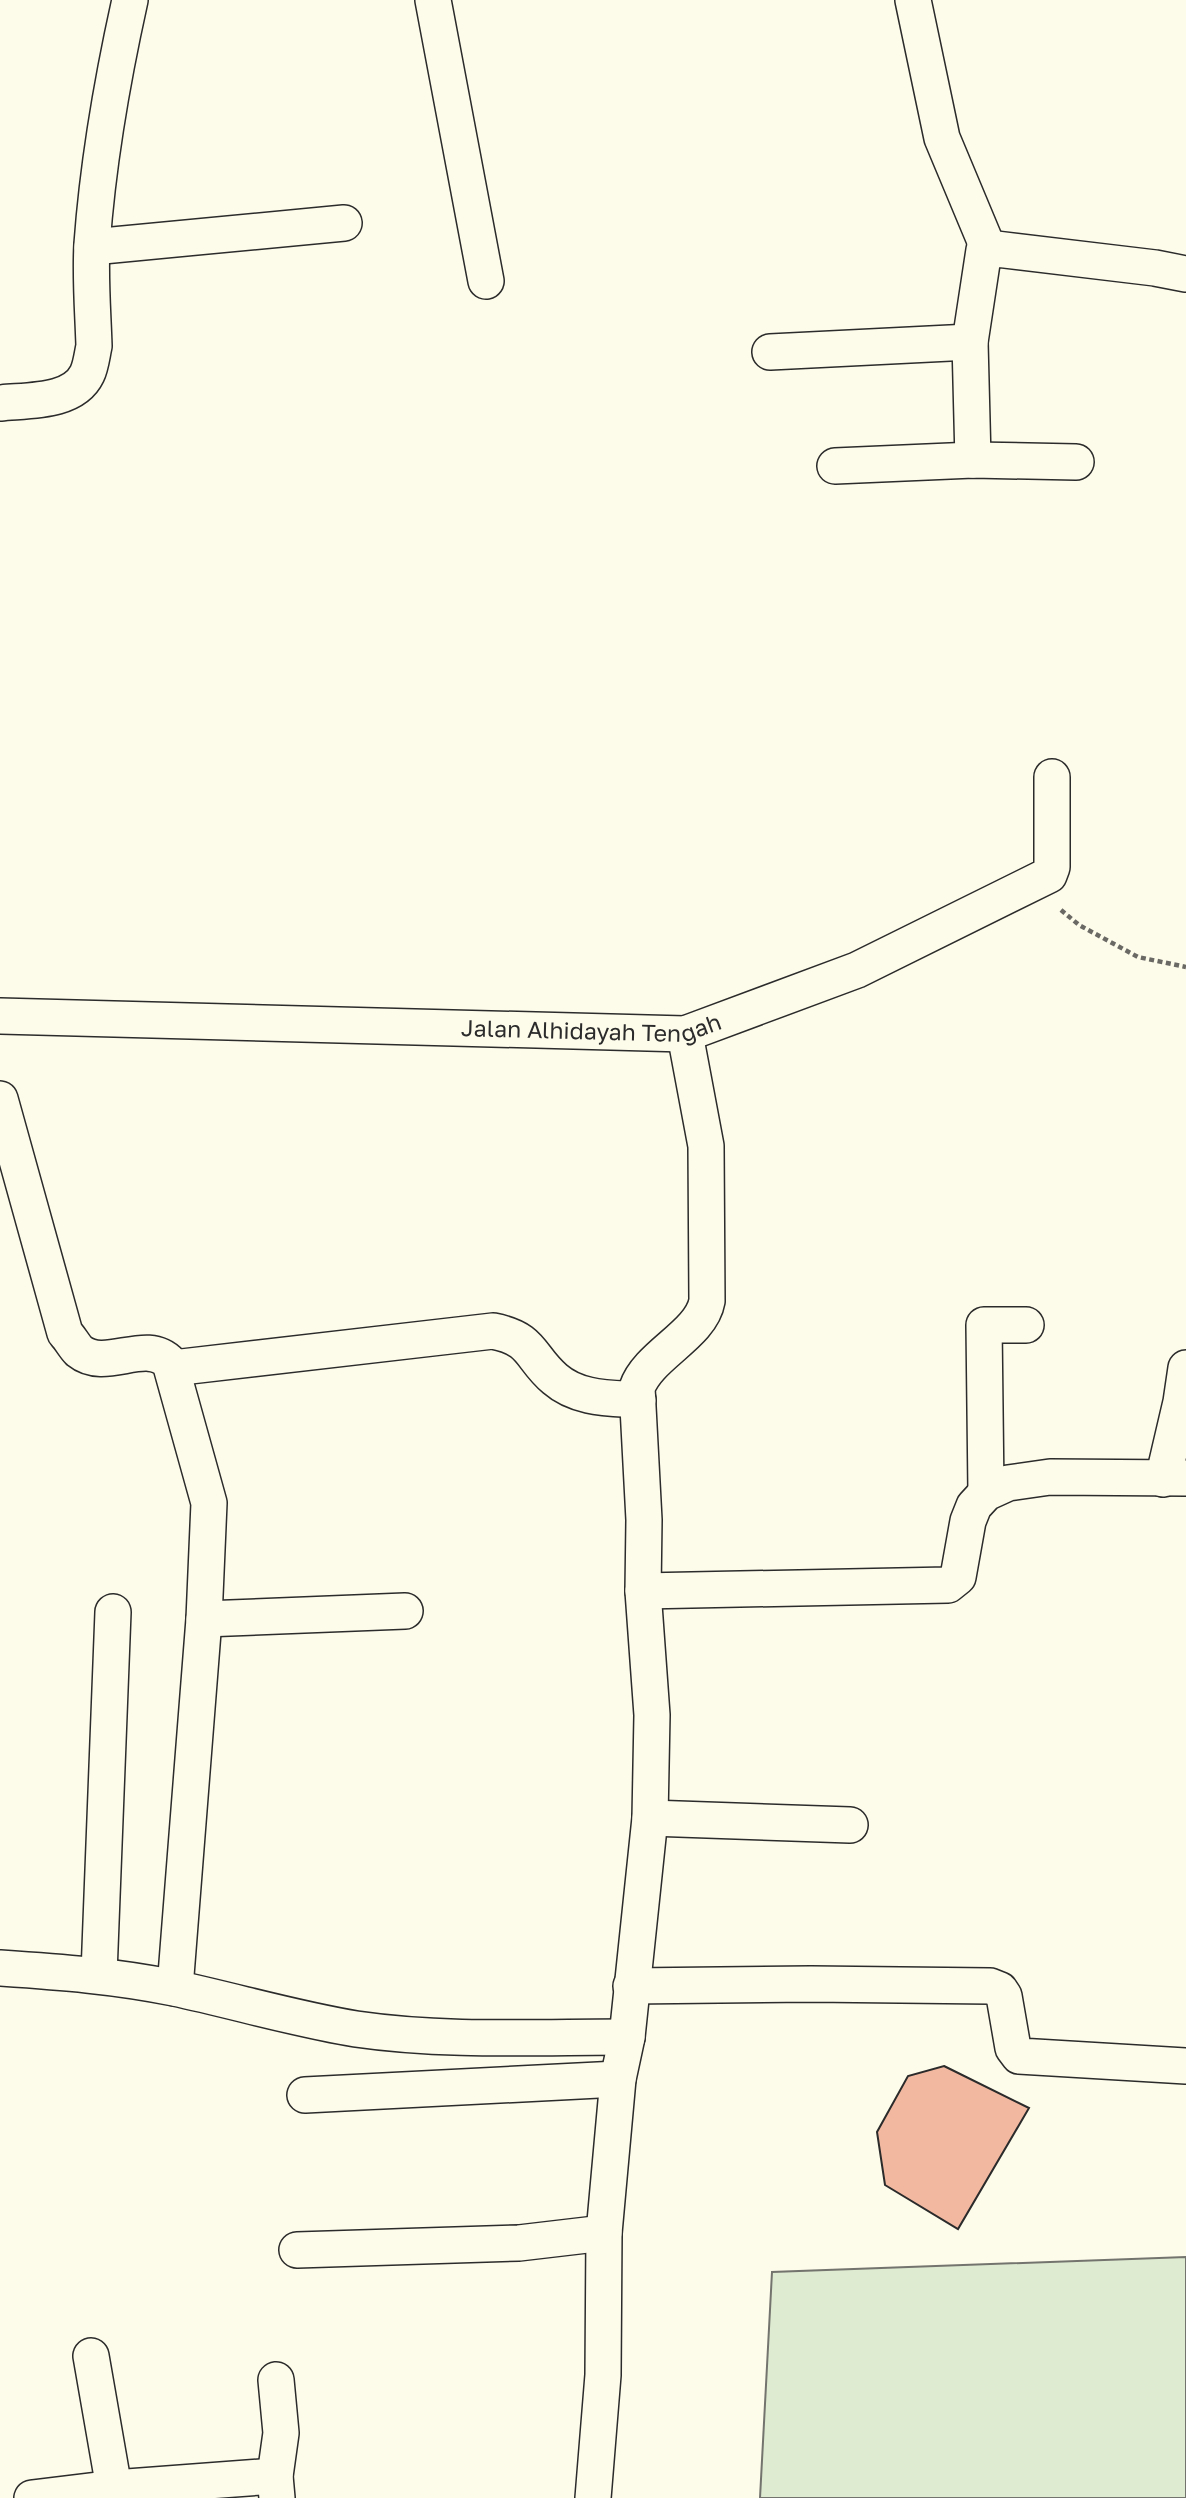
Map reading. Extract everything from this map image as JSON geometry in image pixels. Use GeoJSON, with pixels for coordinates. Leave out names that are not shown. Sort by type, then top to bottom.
{"type":"FeatureCollection","features":[{"type":"Feature","properties":{"kind":"street"},"geometry":{"type":"LineString","coordinates":[[0,403],[65,394],[87,375],[94,346],[92,247],[100,159],[130,0]]}},
{"type":"Feature","properties":{"kind":"street"},"geometry":{"type":"LineString","coordinates":[[433,0],[486,281]]}},
{"type":"Feature","properties":{"kind":"street"},"geometry":{"type":"LineString","coordinates":[[913,0],[942,138],[989,248]]}},
{"type":"Feature","properties":{"kind":"street"},"geometry":{"type":"LineString","coordinates":[[92,247],[344,223]]}},
{"type":"Feature","properties":{"kind":"street"},"geometry":{"type":"LineString","coordinates":[[972,460],[970,341],[982,252],[989,248],[1186,274]]}},
{"type":"Feature","properties":{"kind":"street"},"geometry":{"type":"LineString","coordinates":[[770,352],[970,341]]}},
{"type":"Feature","properties":{"kind":"street"},"geometry":{"type":"LineString","coordinates":[[835,466],[972,460],[1076,462]]}},
{"type":"Feature","properties":{"kind":"street","name":"Jalan Alhidayah Tengah"},"geometry":{"type":"LineString","coordinates":[[0,1016],[685,1034],[857,970],[1049,875],[1052,867],[1052,777]]}},
{"type":"Feature","properties":{"kind":"street"},"geometry":{"type":"LineString","coordinates":[[593,2498],[603,2375],[604,2233],[618,2079],[627,2038],[650,1818],[652,1715],[643,1591],[644,1520],[637,1388],[641,1380],[701,1316],[707,1301],[706,1146],[685,1034]]}},
{"type":"Feature","properties":{"kind":"street"},"geometry":{"type":"LineString","coordinates":[[0,1099],[65,1333],[80,1352],[99,1359],[150,1352],[166,1359],[173,1368],[209,1503],[204,1619],[175,1988]]}},
{"type":"Feature","properties":{"kind":"street"},"geometry":{"type":"LineString","coordinates":[[986,1493],[984,1325],[1026,1325]]}},
{"type":"Feature","properties":{"kind":"street"},"geometry":{"type":"LineString","coordinates":[[173,1368],[492,1331],[522,1341],[554,1379],[569,1389],[592,1397],[638,1400]]}},
{"type":"Feature","properties":{"kind":"street"},"geometry":{"type":"LineString","coordinates":[[643,1591],[948,1586],[958,1577],[968,1521],[974,1506],[986,1493],[1008,1483],[1050,1477],[1174,1478],[1186,1368]]}},
{"type":"Feature","properties":{"kind":"street"},"geometry":{"type":"LineString","coordinates":[[204,1619],[405,1611]]}},
{"type":"Feature","properties":{"kind":"street"},"geometry":{"type":"LineString","coordinates":[[99,1974],[113,1612]]}},
{"type":"Feature","properties":{"kind":"street"},"geometry":{"type":"LineString","coordinates":[[650,1818],[850,1825]]}},
{"type":"Feature","properties":{"kind":"street"},"geometry":{"type":"LineString","coordinates":[[0,1968],[99,1974],[175,1988],[356,2029],[432,2036],[627,2038]]}},
{"type":"Feature","properties":{"kind":"street"},"geometry":{"type":"LineString","coordinates":[[631,1986],[990,1986],[1000,1990],[1004,1996],[1013,2048],[1020,2056],[1186,2066]]}},
{"type":"Feature","properties":{"kind":"street"},"geometry":{"type":"LineString","coordinates":[[304,2095],[618,2079]]}},
{"type":"Feature","properties":{"kind":"street"},"geometry":{"type":"LineString","coordinates":[[297,2250],[519,2243],[604,2233]]}},
{"type":"Feature","properties":{"kind":"street"},"geometry":{"type":"LineString","coordinates":[[91,2356],[114,2488]]}},
{"type":"Feature","properties":{"kind":"street"},"geometry":{"type":"LineString","coordinates":[[32,2498],[114,2488],[276,2487],[281,2433],[276,2381]]}},
{"type":"Feature","properties":{"kind":"path"},"geometry":{"type":"LineString","coordinates":[[1030,885],[1079,925],[1138,957],[1186,967]]}},
{"type":"Feature","properties":{"kind":"green space"},"geometry":{"type":"Polygon","coordinates":[[[1186,2257],[1186,2498],[760,2498],[772,2272],[1186,2257]]]}},
{"type":"Feature","properties":{"kind":"building"},"geometry":{"type":"Polygon","coordinates":[[[944,2066],[1029,2108],[958,2229],[885,2185],[877,2132],[908,2076],[944,2066]]]}}]}
